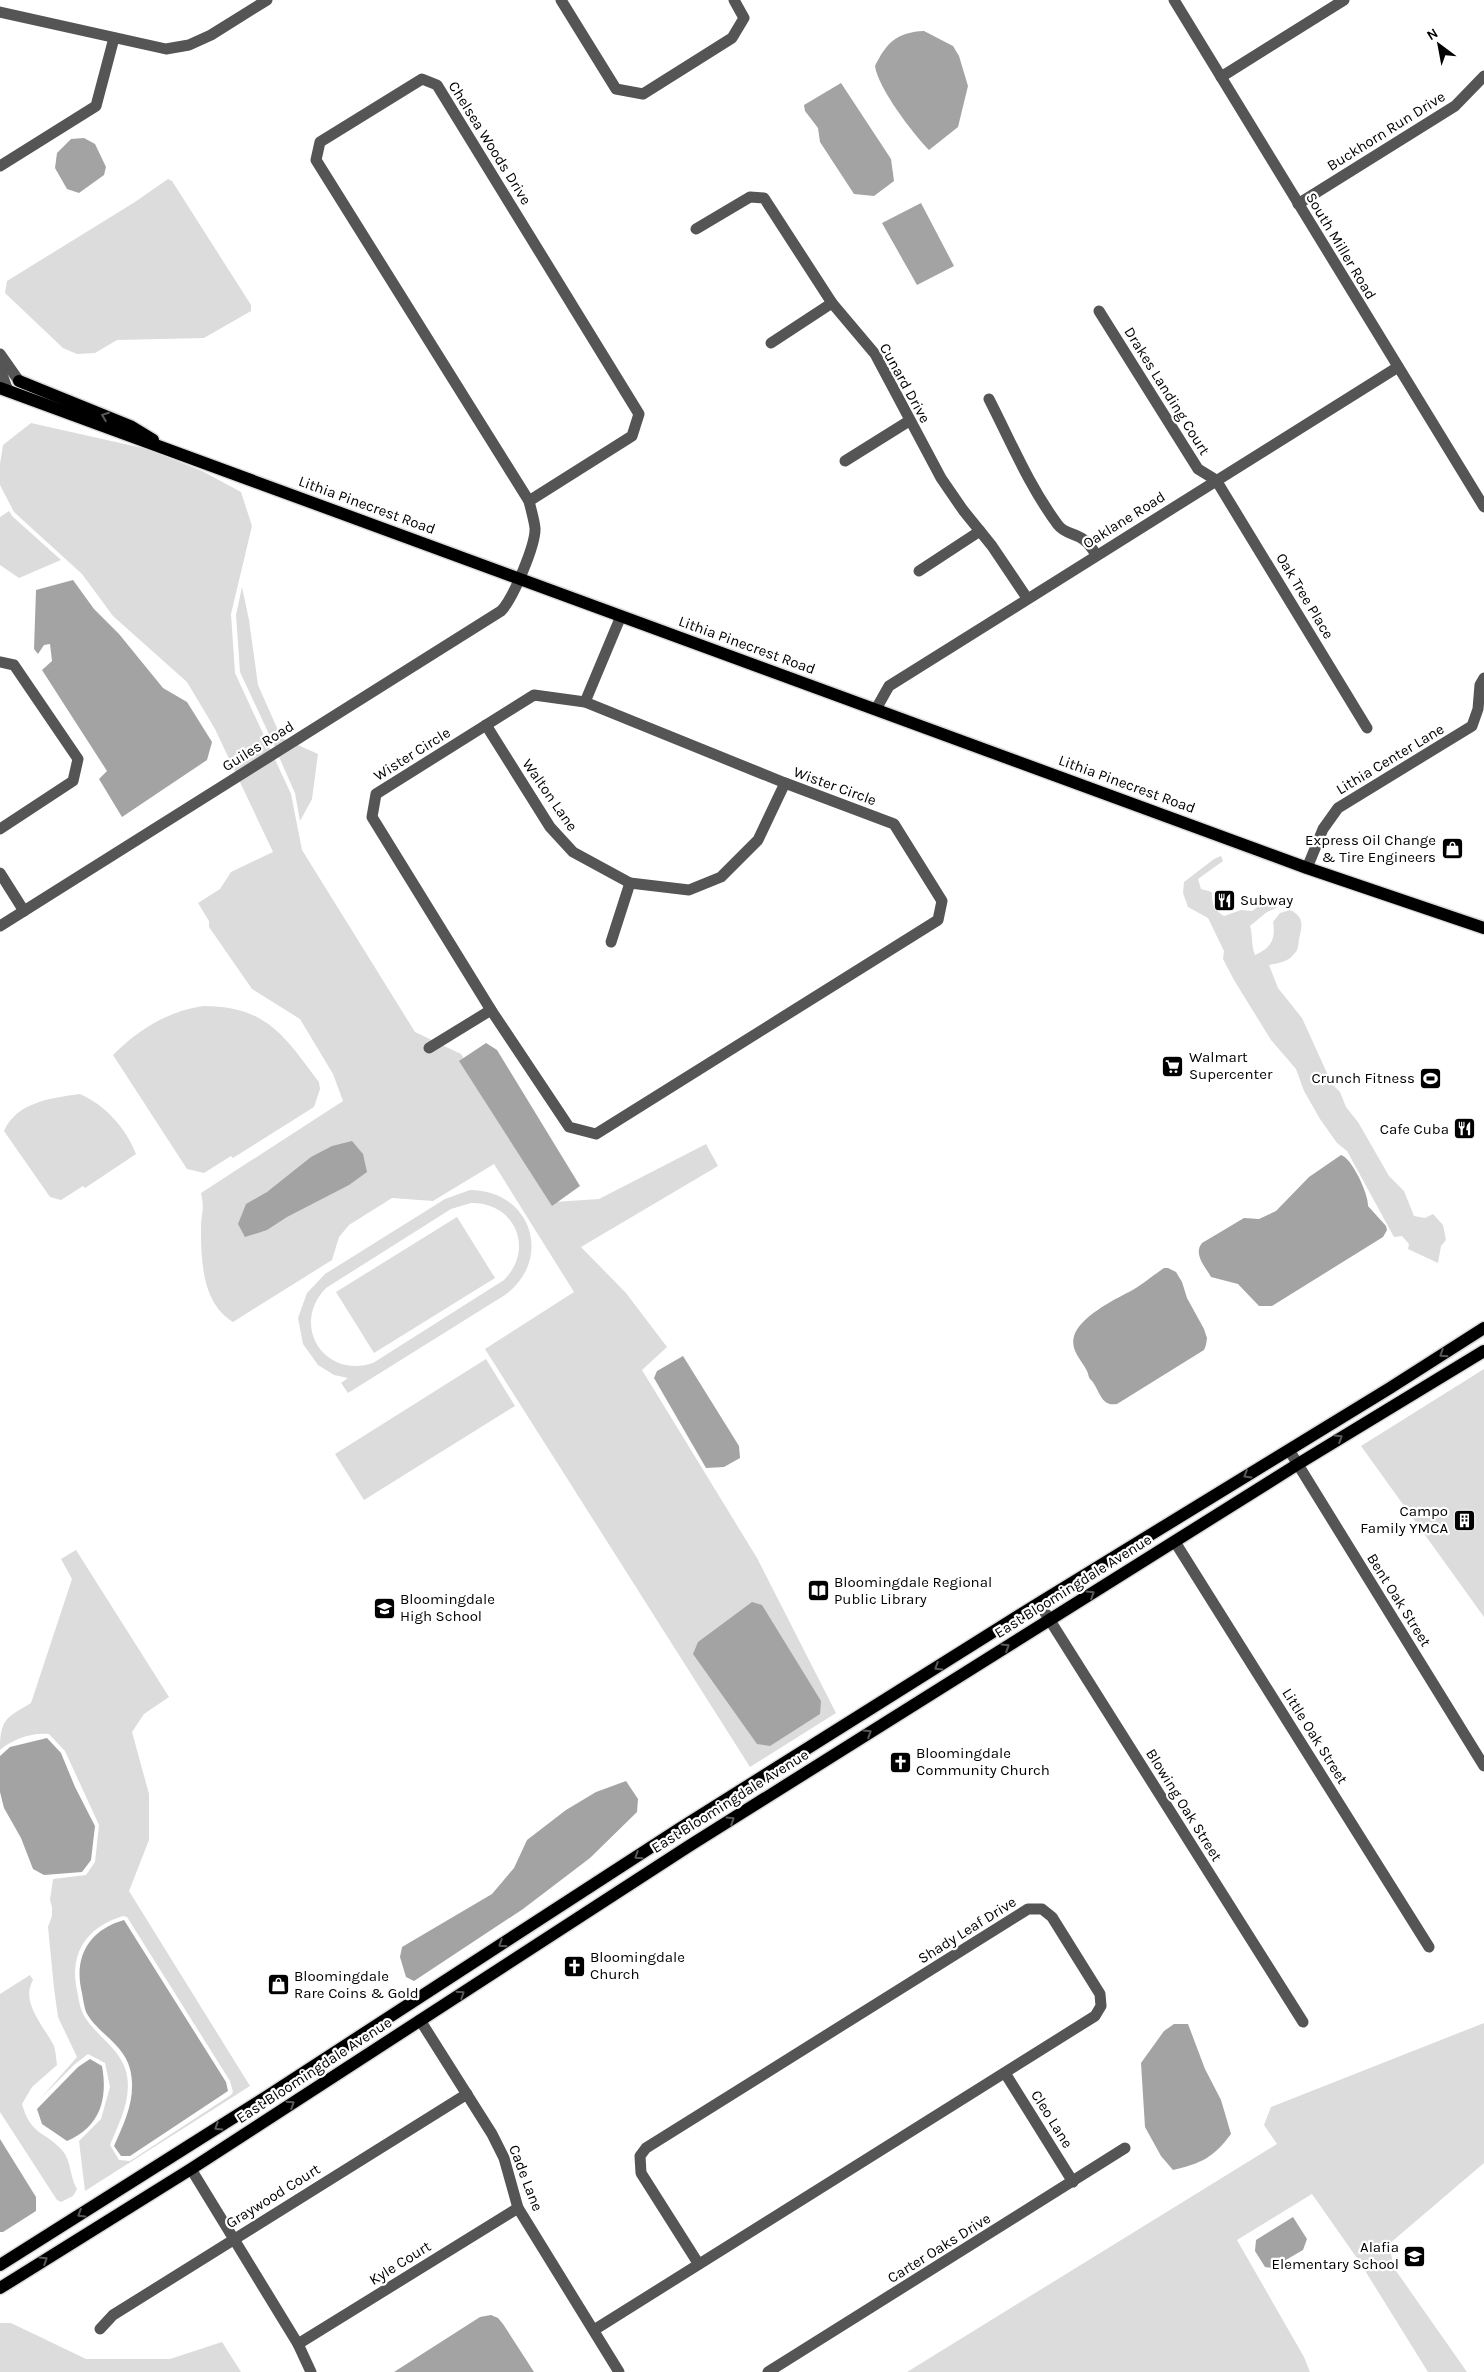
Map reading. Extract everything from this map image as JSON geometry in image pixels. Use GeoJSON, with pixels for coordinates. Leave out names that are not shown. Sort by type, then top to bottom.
{"type":"FeatureCollection","features":[{"type":"Feature","properties":{"kind":"main road"},"geometry":{"type":"LineString","coordinates":[[19,381],[130,426],[151,438],[162,448]]}},
{"type":"Feature","properties":{"kind":"main road","name":"Lithia Pinecrest Road"},"geometry":{"type":"LineString","coordinates":[[4,390],[1307,868],[1484,928]]}},
{"type":"Feature","properties":{"kind":"main road","name":"East Bloomingdale Avenue"},"geometry":{"type":"LineString","coordinates":[[0,2265],[679,1830],[1038,1603],[1289,1450],[1484,1328]]}},
{"type":"Feature","properties":{"kind":"main road","name":"East Bloomingdale Avenue"},"geometry":{"type":"LineString","coordinates":[[1,2285],[191,2169],[689,1846],[1298,1464],[1484,1351]]}},
{"type":"Feature","properties":{"kind":"main road"},"geometry":{"type":"LineString","coordinates":[[679,1830],[689,1846]]}},
{"type":"Feature","properties":{"kind":"main road"},"geometry":{"type":"LineString","coordinates":[[409,2004],[420,2020]]}},
{"type":"Feature","properties":{"kind":"main road"},"geometry":{"type":"LineString","coordinates":[[266,2096],[269,2118]]}},
{"type":"Feature","properties":{"kind":"street"},"geometry":{"type":"LineString","coordinates":[[0,12],[166,49],[189,45],[211,35],[267,0]]}},
{"type":"Feature","properties":{"kind":"street"},"geometry":{"type":"LineString","coordinates":[[561,0],[616,89],[643,94],[732,38],[744,18],[734,0]]}},
{"type":"Feature","properties":{"kind":"street","name":"South Miller Road"},"geometry":{"type":"LineString","coordinates":[[1174,0],[1484,507]]}},
{"type":"Feature","properties":{"kind":"street"},"geometry":{"type":"LineString","coordinates":[[1221,77],[1344,0]]}},
{"type":"Feature","properties":{"kind":"street"},"geometry":{"type":"LineString","coordinates":[[0,166],[96,106],[114,38]]}},
{"type":"Feature","properties":{"kind":"street","name":"Buckhorn Run Drive"},"geometry":{"type":"LineString","coordinates":[[1298,204],[1455,106],[1484,76]]}},
{"type":"Feature","properties":{"kind":"street","name":"Chelsea Woods Drive"},"geometry":{"type":"LineString","coordinates":[[520,579],[535,530],[529,501],[316,160],[320,142],[422,79],[437,85],[639,414],[632,436],[529,501]]}},
{"type":"Feature","properties":{"kind":"street","name":"Cunard Drive"},"geometry":{"type":"LineString","coordinates":[[696,229],[750,197],[764,198],[832,303],[875,354],[941,478],[1027,598]]}},
{"type":"Feature","properties":{"kind":"street"},"geometry":{"type":"LineString","coordinates":[[772,343],[832,303]]}},
{"type":"Feature","properties":{"kind":"street","name":"Drakes Landing Court"},"geometry":{"type":"LineString","coordinates":[[1099,311],[1198,468],[1216,480]]}},
{"type":"Feature","properties":{"kind":"street"},"geometry":{"type":"LineString","coordinates":[[0,354],[19,381]]}},
{"type":"Feature","properties":{"kind":"street","name":"Oaklane Road"},"geometry":{"type":"LineString","coordinates":[[876,709],[888,686],[1398,367]]}},
{"type":"Feature","properties":{"kind":"street"},"geometry":{"type":"LineString","coordinates":[[0,369],[4,390]]}},
{"type":"Feature","properties":{"kind":"street"},"geometry":{"type":"LineString","coordinates":[[989,399],[1015,449],[1018,462],[1059,527],[1081,536],[1089,543],[1096,555]]}},
{"type":"Feature","properties":{"kind":"street"},"geometry":{"type":"LineString","coordinates":[[845,461],[909,421]]}},
{"type":"Feature","properties":{"kind":"street","name":"Oak Tree Place"},"geometry":{"type":"LineString","coordinates":[[1216,480],[1367,728]]}},
{"type":"Feature","properties":{"kind":"street"},"geometry":{"type":"LineString","coordinates":[[919,571],[980,531]]}},
{"type":"Feature","properties":{"kind":"street","name":"Guiles Road"},"geometry":{"type":"LineString","coordinates":[[0,926],[501,611],[510,600],[520,579]]}},
{"type":"Feature","properties":{"kind":"street"},"geometry":{"type":"LineString","coordinates":[[586,702],[620,616]]}},
{"type":"Feature","properties":{"kind":"street"},"geometry":{"type":"LineString","coordinates":[[0,662],[14,664],[78,759],[73,781],[0,829]]}},
{"type":"Feature","properties":{"kind":"street","name":"Lithia Center Lane"},"geometry":{"type":"LineString","coordinates":[[1307,868],[1323,829],[1338,808],[1472,726],[1478,709],[1480,685],[1484,678]]}},
{"type":"Feature","properties":{"kind":"street","name":"Wister Circle"},"geometry":{"type":"LineString","coordinates":[[534,695],[586,702],[785,784],[894,824],[942,901],[938,920],[596,1134],[569,1128],[491,1010],[372,817],[376,794],[486,725],[534,695]]}},
{"type":"Feature","properties":{"kind":"street","name":"Walton Lane"},"geometry":{"type":"LineString","coordinates":[[486,725],[556,833],[573,852],[630,883],[689,890],[721,877],[758,840],[785,784]]}},
{"type":"Feature","properties":{"kind":"street"},"geometry":{"type":"LineString","coordinates":[[0,873],[24,911]]}},
{"type":"Feature","properties":{"kind":"street"},"geometry":{"type":"LineString","coordinates":[[610,942],[630,883]]}},
{"type":"Feature","properties":{"kind":"street"},"geometry":{"type":"LineString","coordinates":[[429,1048],[491,1010]]}},
{"type":"Feature","properties":{"kind":"street","name":"Bent Oak Street"},"geometry":{"type":"LineString","coordinates":[[1289,1450],[1484,1766]]}},
{"type":"Feature","properties":{"kind":"street","name":"Little Oak Street"},"geometry":{"type":"LineString","coordinates":[[1175,1542],[1429,1947]]}},
{"type":"Feature","properties":{"kind":"street","name":"Blowing Oak Street"},"geometry":{"type":"LineString","coordinates":[[1038,1603],[1303,2022]]}},
{"type":"Feature","properties":{"kind":"street","name":"Shady Leaf Drive"},"geometry":{"type":"LineString","coordinates":[[594,2330],[698,2263],[1095,2016],[1101,2006],[1100,1994],[1052,1917],[1042,1909],[1028,1909],[646,2148],[640,2156],[641,2173],[698,2263]]}},
{"type":"Feature","properties":{"kind":"street","name":"Cade Lane"},"geometry":{"type":"LineString","coordinates":[[420,2020],[467,2094],[504,2158],[518,2208],[619,2372]]}},
{"type":"Feature","properties":{"kind":"street","name":"Cleo Lane"},"geometry":{"type":"LineString","coordinates":[[1005,2073],[1073,2182]]}},
{"type":"Feature","properties":{"kind":"street","name":"Graywood Court"},"geometry":{"type":"LineString","coordinates":[[100,2329],[113,2315],[467,2094]]}},
{"type":"Feature","properties":{"kind":"street","name":"Carter Oaks Drive"},"geometry":{"type":"LineString","coordinates":[[768,2372],[1126,2148]]}},
{"type":"Feature","properties":{"kind":"street"},"geometry":{"type":"LineString","coordinates":[[191,2169],[298,2344],[311,2372]]}},
{"type":"Feature","properties":{"kind":"street","name":"Kyle Court"},"geometry":{"type":"LineString","coordinates":[[298,2344],[518,2208]]}},
{"type":"Feature","properties":{"kind":"shaded area"},"geometry":{"type":"Polygon","coordinates":[[[924,31],[953,46],[959,56],[968,86],[958,127],[929,150],[914,133],[889,98],[882,86],[875,66],[888,45],[894,40],[906,34],[924,31]]]}},
{"type":"Feature","properties":{"kind":"shaded area"},"geometry":{"type":"Polygon","coordinates":[[[841,83],[891,159],[894,181],[874,196],[854,194],[820,142],[818,128],[805,111],[804,105],[841,83]]]}},
{"type":"Feature","properties":{"kind":"shaded area"},"geometry":{"type":"Polygon","coordinates":[[[84,138],[95,144],[106,167],[104,175],[79,193],[67,189],[55,168],[57,153],[71,139],[84,138]]]}},
{"type":"Feature","properties":{"kind":"shaded area"},"geometry":{"type":"Polygon","coordinates":[[[168,179],[172,181],[251,305],[251,311],[204,338],[117,340],[95,353],[77,354],[63,348],[5,293],[7,281],[135,202],[168,179]]]}},
{"type":"Feature","properties":{"kind":"shaded area"},"geometry":{"type":"Polygon","coordinates":[[[921,203],[954,266],[917,285],[882,223],[921,203]]]}},
{"type":"Feature","properties":{"kind":"shaded area"},"geometry":{"type":"Polygon","coordinates":[[[31,423],[147,449],[202,471],[241,492],[252,526],[231,614],[235,673],[291,794],[302,850],[415,1032],[461,1054],[554,1202],[599,1199],[706,1144],[718,1166],[581,1247],[626,1293],[667,1347],[642,1370],[757,1558],[836,1713],[750,1767],[485,1349],[574,1292],[494,1164],[433,1201],[392,1198],[349,1225],[339,1237],[332,1260],[233,1322],[223,1314],[209,1293],[203,1267],[201,1228],[203,1204],[201,1193],[343,1101],[333,1074],[300,1019],[252,989],[209,927],[209,921],[198,903],[220,889],[231,872],[273,852],[215,729],[187,682],[113,616],[82,574],[14,512],[0,485],[0,464],[3,445],[31,423]]]}},
{"type":"Feature","properties":{"kind":"shaded area"},"geometry":{"type":"Polygon","coordinates":[[[9,511],[12,516],[61,560],[19,578],[0,565],[0,517],[9,511]]]}},
{"type":"Feature","properties":{"kind":"shaded area"},"geometry":{"type":"Polygon","coordinates":[[[73,580],[94,609],[119,634],[163,688],[187,702],[212,742],[207,760],[122,817],[99,779],[107,771],[42,670],[52,661],[50,644],[44,645],[38,654],[34,649],[36,590],[73,580]]]}},
{"type":"Feature","properties":{"kind":"shaded area"},"geometry":{"type":"Polygon","coordinates":[[[242,587],[249,620],[258,685],[281,737],[286,740],[275,747],[240,672],[236,615],[242,587]]]}},
{"type":"Feature","properties":{"kind":"shaded area"},"geometry":{"type":"Polygon","coordinates":[[[298,745],[318,754],[312,799],[300,821],[295,793],[279,757],[298,745]]]}},
{"type":"Feature","properties":{"kind":"shaded area"},"geometry":{"type":"Polygon","coordinates":[[[1221,856],[1223,861],[1198,879],[1201,889],[1212,892],[1212,900],[1217,911],[1224,916],[1241,910],[1252,911],[1270,898],[1278,899],[1276,908],[1267,912],[1250,926],[1255,955],[1269,946],[1274,933],[1273,922],[1280,913],[1290,910],[1300,919],[1301,930],[1296,952],[1292,957],[1280,963],[1269,965],[1278,988],[1302,1018],[1332,1084],[1340,1092],[1346,1107],[1358,1122],[1389,1176],[1404,1191],[1414,1216],[1425,1218],[1433,1214],[1443,1225],[1446,1240],[1441,1246],[1438,1263],[1408,1249],[1409,1244],[1402,1236],[1394,1237],[1347,1151],[1337,1143],[1320,1119],[1304,1091],[1296,1069],[1271,1040],[1234,980],[1223,959],[1224,951],[1208,918],[1188,907],[1183,893],[1184,882],[1214,859],[1221,856]]]}},
{"type":"Feature","properties":{"kind":"shaded area"},"geometry":{"type":"Polygon","coordinates":[[[203,1006],[225,1007],[243,1011],[259,1018],[272,1027],[284,1038],[307,1066],[319,1082],[320,1089],[314,1107],[233,1158],[231,1156],[204,1173],[187,1169],[113,1055],[154,1023],[178,1012],[203,1006]]]}},
{"type":"Feature","properties":{"kind":"shaded area"},"geometry":{"type":"Polygon","coordinates":[[[486,1043],[497,1050],[580,1186],[552,1206],[459,1061],[486,1043]]]}},
{"type":"Feature","properties":{"kind":"shaded area"},"geometry":{"type":"Polygon","coordinates":[[[80,1094],[98,1104],[114,1118],[127,1135],[136,1154],[85,1188],[83,1186],[61,1200],[50,1197],[4,1131],[17,1114],[36,1103],[80,1094]]]}},
{"type":"Feature","properties":{"kind":"shaded area"},"geometry":{"type":"Polygon","coordinates":[[[352,1141],[363,1154],[367,1172],[349,1185],[287,1217],[267,1230],[245,1237],[238,1224],[246,1204],[267,1192],[311,1157],[332,1146],[352,1141]]]}},
{"type":"Feature","properties":{"kind":"shaded area"},"geometry":{"type":"Polygon","coordinates":[[[1341,1155],[1355,1170],[1366,1194],[1368,1206],[1386,1226],[1387,1230],[1383,1237],[1272,1306],[1259,1306],[1238,1284],[1211,1277],[1199,1256],[1202,1243],[1244,1218],[1259,1219],[1276,1211],[1309,1177],[1341,1155]]]}},
{"type":"Feature","properties":{"kind":"shaded area"},"geometry":{"type":"Polygon","coordinates":[[[470,1190],[491,1193],[508,1201],[521,1214],[529,1229],[532,1246],[529,1263],[520,1280],[505,1295],[348,1393],[341,1383],[348,1378],[334,1375],[318,1365],[303,1344],[298,1318],[307,1293],[325,1274],[445,1199],[470,1190]],[[471,1203],[451,1209],[326,1288],[316,1303],[311,1318],[312,1332],[318,1345],[327,1356],[340,1363],[355,1366],[373,1363],[504,1280],[513,1268],[518,1255],[519,1242],[516,1230],[509,1219],[499,1210],[486,1205],[471,1203]]]}},
{"type":"Feature","properties":{"kind":"shaded area"},"geometry":{"type":"Polygon","coordinates":[[[457,1217],[495,1278],[374,1353],[336,1292],[457,1217]]]}},
{"type":"Feature","properties":{"kind":"shaded area"},"geometry":{"type":"Polygon","coordinates":[[[1164,1268],[1176,1272],[1182,1282],[1187,1298],[1207,1338],[1204,1350],[1117,1404],[1107,1403],[1090,1379],[1088,1372],[1077,1355],[1073,1341],[1074,1336],[1077,1329],[1090,1316],[1106,1304],[1138,1287],[1164,1268]]]}},
{"type":"Feature","properties":{"kind":"shaded area"},"geometry":{"type":"Polygon","coordinates":[[[683,1356],[739,1446],[740,1458],[724,1467],[706,1468],[654,1378],[657,1371],[683,1356]]]}},
{"type":"Feature","properties":{"kind":"shaded area"},"geometry":{"type":"Polygon","coordinates":[[[486,1359],[515,1406],[364,1500],[335,1454],[486,1359]]]}},
{"type":"Feature","properties":{"kind":"shaded area"},"geometry":{"type":"Polygon","coordinates":[[[1484,1369],[1484,1617],[1361,1446],[1484,1369]]]}},
{"type":"Feature","properties":{"kind":"shaded area"},"geometry":{"type":"Polygon","coordinates":[[[76,1550],[169,1697],[144,1714],[132,1732],[149,1794],[149,1840],[129,1891],[250,2086],[85,2191],[79,2141],[101,2119],[110,2087],[105,2063],[88,2054],[75,2064],[41,2098],[77,2057],[58,2017],[54,1988],[48,1927],[52,1916],[50,1900],[53,1879],[86,1875],[95,1862],[99,1825],[65,1751],[49,1734],[23,1737],[0,1750],[1,1732],[6,1720],[31,1703],[72,1579],[61,1559],[76,1550]],[[123,1916],[109,1921],[89,1936],[82,1945],[78,1956],[75,1968],[75,1981],[83,2014],[93,2028],[117,2053],[125,2068],[128,2088],[127,2098],[122,2117],[110,2145],[119,2160],[130,2161],[233,2092],[230,2081],[127,1917],[123,1916]]]}},
{"type":"Feature","properties":{"kind":"shaded area"},"geometry":{"type":"Polygon","coordinates":[[[752,1602],[762,1605],[821,1701],[820,1714],[770,1746],[757,1744],[693,1654],[698,1642],[752,1602]]]}},
{"type":"Feature","properties":{"kind":"shaded area"},"geometry":{"type":"Polygon","coordinates":[[[47,1738],[61,1753],[75,1787],[95,1826],[91,1860],[82,1872],[44,1875],[33,1869],[21,1838],[4,1808],[0,1792],[0,1756],[10,1747],[47,1738]]]}},
{"type":"Feature","properties":{"kind":"shaded area"},"geometry":{"type":"Polygon","coordinates":[[[626,1781],[638,1799],[637,1812],[590,1858],[523,1909],[414,1981],[406,1977],[400,1957],[402,1947],[492,1894],[514,1868],[527,1840],[566,1810],[596,1792],[626,1781]]]}},
{"type":"Feature","properties":{"kind":"shaded area"},"geometry":{"type":"Polygon","coordinates":[[[124,1920],[226,2082],[228,2091],[130,2156],[121,2156],[114,2146],[129,2109],[132,2089],[130,2069],[122,2053],[86,2012],[80,1980],[82,1957],[86,1947],[101,1931],[124,1920]]]}},
{"type":"Feature","properties":{"kind":"shaded area"},"geometry":{"type":"Polygon","coordinates":[[[30,1975],[33,1980],[29,1997],[31,2006],[54,2046],[57,2065],[32,2087],[22,2104],[34,2128],[56,2144],[67,2159],[77,2189],[73,2196],[61,2202],[57,2200],[0,2112],[0,1994],[30,1975]]]}},
{"type":"Feature","properties":{"kind":"shaded area"},"geometry":{"type":"Polygon","coordinates":[[[1484,2023],[1484,2163],[1389,2244],[1394,2268],[1467,2372],[1428,2372],[1359,2261],[1312,2194],[1237,2240],[1304,2357],[1310,2372],[907,2372],[1277,2144],[1264,2125],[1271,2107],[1484,2023]]]}},
{"type":"Feature","properties":{"kind":"shaded area"},"geometry":{"type":"Polygon","coordinates":[[[1174,2024],[1188,2024],[1205,2069],[1221,2100],[1231,2134],[1218,2149],[1206,2158],[1192,2165],[1173,2170],[1161,2156],[1145,2127],[1141,2063],[1164,2031],[1174,2024]]]}},
{"type":"Feature","properties":{"kind":"shaded area"},"geometry":{"type":"Polygon","coordinates":[[[90,2059],[102,2066],[104,2090],[102,2101],[94,2120],[87,2128],[67,2141],[42,2124],[37,2109],[78,2067],[90,2059]]]}},
{"type":"Feature","properties":{"kind":"shaded area"},"geometry":{"type":"Polygon","coordinates":[[[0,2139],[36,2197],[36,2211],[3,2232],[0,2232],[0,2139]]]}},
{"type":"Feature","properties":{"kind":"shaded area"},"geometry":{"type":"Polygon","coordinates":[[[1293,2217],[1307,2239],[1303,2250],[1272,2268],[1265,2267],[1255,2251],[1256,2240],[1293,2217]]]}},
{"type":"Feature","properties":{"kind":"shaded area"},"geometry":{"type":"Polygon","coordinates":[[[491,2315],[498,2318],[503,2324],[534,2372],[394,2372],[480,2317],[491,2315]]]}},
{"type":"Feature","properties":{"kind":"shaded area"},"geometry":{"type":"Polygon","coordinates":[[[0,2323],[11,2323],[86,2359],[170,2359],[222,2342],[241,2372],[0,2372],[0,2323]]]}},
{"type":"Feature","properties":{"kind":"place","name":"Express Oil Change & Tire Engineers"},"geometry":{"type":"Point","coordinates":[1452,849]}},
{"type":"Feature","properties":{"kind":"place","name":"Subway"},"geometry":{"type":"Point","coordinates":[1224,900]}},
{"type":"Feature","properties":{"kind":"place","name":"Walmart Supercenter"},"geometry":{"type":"Point","coordinates":[1173,1066]}},
{"type":"Feature","properties":{"kind":"place","name":"Crunch Fitness"},"geometry":{"type":"Point","coordinates":[1431,1078]}},
{"type":"Feature","properties":{"kind":"place","name":"Cafe Cuba"},"geometry":{"type":"Point","coordinates":[1465,1129]}},
{"type":"Feature","properties":{"kind":"place","name":"Campo Family YMCA"},"geometry":{"type":"Point","coordinates":[1464,1520]}},
{"type":"Feature","properties":{"kind":"place","name":"Bloomingdale Regional Public Library"},"geometry":{"type":"Point","coordinates":[818,1591]}},
{"type":"Feature","properties":{"kind":"place","name":"Bloomingdale High School"},"geometry":{"type":"Point","coordinates":[384,1608]}},
{"type":"Feature","properties":{"kind":"place","name":"Bloomingdale Community Church"},"geometry":{"type":"Point","coordinates":[900,1762]}},
{"type":"Feature","properties":{"kind":"place","name":"Bloomingdale Church"},"geometry":{"type":"Point","coordinates":[574,1966]}},
{"type":"Feature","properties":{"kind":"place","name":"Bloomingdale Rare Coins & Gold"},"geometry":{"type":"Point","coordinates":[278,1985]}},
{"type":"Feature","properties":{"kind":"place","name":"Alafia Elementary School"},"geometry":{"type":"Point","coordinates":[1415,2256]}}]}
